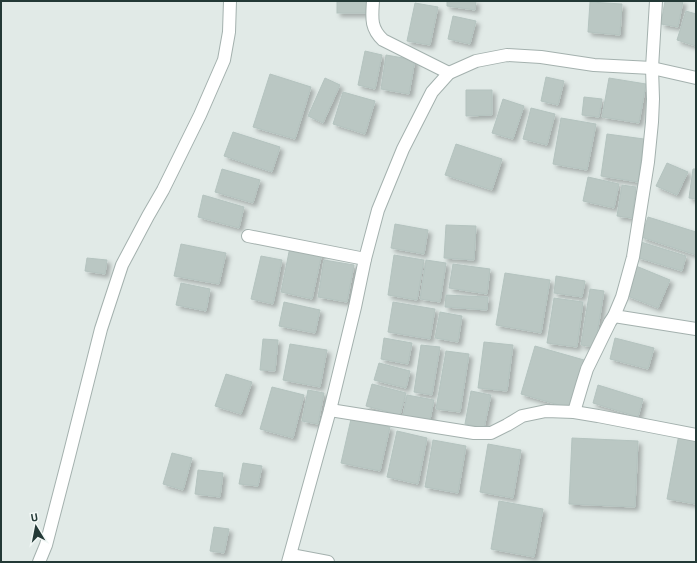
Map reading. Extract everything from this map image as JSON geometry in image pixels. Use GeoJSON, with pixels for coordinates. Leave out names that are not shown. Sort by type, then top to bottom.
{"type":"FeatureCollection","features":[{"type":"Feature","properties":{"kind":"street"},"geometry":{"type":"LineString","coordinates":[[38,562],[46,545],[101,329],[122,265],[163,190],[200,115],[224,60],[229,32],[230,1]]}},
{"type":"Feature","properties":{"kind":"street"},"geometry":{"type":"LineString","coordinates":[[373,1],[373,26],[377,34],[383,40],[450,73]]}},
{"type":"Feature","properties":{"kind":"street"},"geometry":{"type":"LineString","coordinates":[[574,412],[587,369],[622,297],[633,257],[648,162],[652,122],[652,68],[656,1]]}},
{"type":"Feature","properties":{"kind":"street"},"geometry":{"type":"LineString","coordinates":[[328,562],[290,559],[330,410],[378,210],[403,149],[432,92],[450,73],[476,61],[507,55],[541,57],[594,65],[652,68],[696,78]]}},
{"type":"Feature","properties":{"kind":"street"},"geometry":{"type":"LineString","coordinates":[[248,236],[366,259]]}},
{"type":"Feature","properties":{"kind":"street"},"geometry":{"type":"LineString","coordinates":[[614,316],[696,329]]}},
{"type":"Feature","properties":{"kind":"street"},"geometry":{"type":"LineString","coordinates":[[330,410],[474,433],[491,433],[522,416],[546,411],[574,412],[696,435]]}},
{"type":"Feature","properties":{"kind":"building"},"geometry":{"type":"Polygon","coordinates":[[[337,1],[369,1],[369,13],[337,13],[337,1]]]}},
{"type":"Feature","properties":{"kind":"building"},"geometry":{"type":"Polygon","coordinates":[[[447,1],[476,1],[475,10],[447,6],[447,1]]]}},
{"type":"Feature","properties":{"kind":"building"},"geometry":{"type":"Polygon","coordinates":[[[665,1],[683,1],[678,27],[661,24],[665,1]]]}},
{"type":"Feature","properties":{"kind":"building"},"geometry":{"type":"Polygon","coordinates":[[[590,2],[622,4],[620,35],[588,32],[590,2]]]}},
{"type":"Feature","properties":{"kind":"building"},"geometry":{"type":"Polygon","coordinates":[[[415,3],[438,7],[430,45],[407,41],[415,3]]]}},
{"type":"Feature","properties":{"kind":"building"},"geometry":{"type":"Polygon","coordinates":[[[686,11],[696,14],[696,46],[677,40],[686,11]]]}},
{"type":"Feature","properties":{"kind":"building"},"geometry":{"type":"Polygon","coordinates":[[[453,16],[476,21],[470,44],[448,39],[453,16]]]}},
{"type":"Feature","properties":{"kind":"building"},"geometry":{"type":"Polygon","coordinates":[[[365,51],[382,55],[375,89],[358,85],[365,51]]]}},
{"type":"Feature","properties":{"kind":"building"},"geometry":{"type":"Polygon","coordinates":[[[386,55],[415,60],[409,94],[381,89],[386,55]]]}},
{"type":"Feature","properties":{"kind":"building"},"geometry":{"type":"Polygon","coordinates":[[[270,74],[311,87],[295,139],[253,127],[270,74]]]}},
{"type":"Feature","properties":{"kind":"building"},"geometry":{"type":"Polygon","coordinates":[[[546,77],[564,81],[558,105],[541,101],[546,77]]]}},
{"type":"Feature","properties":{"kind":"building"},"geometry":{"type":"Polygon","coordinates":[[[325,78],[340,85],[323,123],[308,116],[325,78]]]}},
{"type":"Feature","properties":{"kind":"building"},"geometry":{"type":"Polygon","coordinates":[[[609,78],[646,84],[639,123],[602,117],[609,78]]]}},
{"type":"Feature","properties":{"kind":"building"},"geometry":{"type":"Polygon","coordinates":[[[466,90],[492,90],[492,115],[466,116],[466,90]]]}},
{"type":"Feature","properties":{"kind":"building"},"geometry":{"type":"Polygon","coordinates":[[[343,92],[375,101],[365,134],[333,124],[343,92]]]}},
{"type":"Feature","properties":{"kind":"building"},"geometry":{"type":"Polygon","coordinates":[[[584,97],[602,99],[599,117],[582,115],[584,97]]]}},
{"type":"Feature","properties":{"kind":"building"},"geometry":{"type":"Polygon","coordinates":[[[503,99],[524,106],[513,139],[492,133],[503,99]]]}},
{"type":"Feature","properties":{"kind":"building"},"geometry":{"type":"Polygon","coordinates":[[[531,108],[555,114],[547,145],[523,139],[531,108]]]}},
{"type":"Feature","properties":{"kind":"building"},"geometry":{"type":"Polygon","coordinates":[[[561,118],[596,124],[587,170],[553,164],[561,118]]]}},
{"type":"Feature","properties":{"kind":"building"},"geometry":{"type":"Polygon","coordinates":[[[233,132],[280,147],[272,172],[224,156],[233,132]]]}},
{"type":"Feature","properties":{"kind":"building"},"geometry":{"type":"Polygon","coordinates":[[[607,134],[644,139],[638,182],[601,176],[607,134]]]}},
{"type":"Feature","properties":{"kind":"building"},"geometry":{"type":"Polygon","coordinates":[[[456,144],[502,159],[492,190],[445,175],[456,144]]]}},
{"type":"Feature","properties":{"kind":"building"},"geometry":{"type":"Polygon","coordinates":[[[667,163],[688,172],[677,195],[656,186],[667,163]]]}},
{"type":"Feature","properties":{"kind":"building"},"geometry":{"type":"Polygon","coordinates":[[[222,169],[260,180],[253,203],[215,192],[222,169]]]}},
{"type":"Feature","properties":{"kind":"building"},"geometry":{"type":"Polygon","coordinates":[[[693,169],[696,169],[696,199],[689,198],[693,169]]]}},
{"type":"Feature","properties":{"kind":"building"},"geometry":{"type":"Polygon","coordinates":[[[588,177],[619,184],[614,208],[583,201],[588,177]]]}},
{"type":"Feature","properties":{"kind":"building"},"geometry":{"type":"Polygon","coordinates":[[[622,185],[636,187],[632,218],[617,216],[622,185]]]}},
{"type":"Feature","properties":{"kind":"building"},"geometry":{"type":"Polygon","coordinates":[[[203,195],[244,207],[239,228],[198,217],[203,195]]]}},
{"type":"Feature","properties":{"kind":"building"},"geometry":{"type":"Polygon","coordinates":[[[648,217],[696,232],[696,255],[641,237],[648,217]]]}},
{"type":"Feature","properties":{"kind":"building"},"geometry":{"type":"Polygon","coordinates":[[[395,224],[428,230],[424,254],[391,248],[395,224]]]}},
{"type":"Feature","properties":{"kind":"building"},"geometry":{"type":"Polygon","coordinates":[[[446,225],[476,226],[474,260],[444,258],[446,225]]]}},
{"type":"Feature","properties":{"kind":"building"},"geometry":{"type":"Polygon","coordinates":[[[641,242],[686,256],[682,271],[636,257],[641,242]]]}},
{"type":"Feature","properties":{"kind":"building"},"geometry":{"type":"Polygon","coordinates":[[[181,244],[226,253],[219,284],[174,276],[181,244]]]}},
{"type":"Feature","properties":{"kind":"building"},"geometry":{"type":"Polygon","coordinates":[[[290,247],[322,253],[312,299],[281,292],[290,247]]]}},
{"type":"Feature","properties":{"kind":"building"},"geometry":{"type":"Polygon","coordinates":[[[394,255],[424,260],[417,300],[388,295],[394,255]]]}},
{"type":"Feature","properties":{"kind":"building"},"geometry":{"type":"Polygon","coordinates":[[[261,256],[282,260],[273,304],[251,299],[261,256]]]}},
{"type":"Feature","properties":{"kind":"building"},"geometry":{"type":"Polygon","coordinates":[[[87,258],[107,260],[105,274],[85,271],[87,258]]]}},
{"type":"Feature","properties":{"kind":"building"},"geometry":{"type":"Polygon","coordinates":[[[324,260],[354,265],[347,302],[318,297],[324,260]]]}},
{"type":"Feature","properties":{"kind":"building"},"geometry":{"type":"Polygon","coordinates":[[[426,260],[446,263],[440,302],[420,299],[426,260]]]}},
{"type":"Feature","properties":{"kind":"building"},"geometry":{"type":"Polygon","coordinates":[[[453,264],[490,269],[487,294],[449,288],[453,264]]]}},
{"type":"Feature","properties":{"kind":"building"},"geometry":{"type":"Polygon","coordinates":[[[636,266],[670,280],[658,308],[625,295],[636,266]]]}},
{"type":"Feature","properties":{"kind":"building"},"geometry":{"type":"Polygon","coordinates":[[[505,273],[550,280],[541,333],[496,325],[505,273]]]}},
{"type":"Feature","properties":{"kind":"building"},"geometry":{"type":"Polygon","coordinates":[[[556,276],[585,281],[582,297],[554,293],[556,276]]]}},
{"type":"Feature","properties":{"kind":"building"},"geometry":{"type":"Polygon","coordinates":[[[181,283],[210,289],[206,311],[176,305],[181,283]]]}},
{"type":"Feature","properties":{"kind":"building"},"geometry":{"type":"Polygon","coordinates":[[[590,289],[604,291],[595,347],[581,345],[590,289]]]}},
{"type":"Feature","properties":{"kind":"building"},"geometry":{"type":"Polygon","coordinates":[[[446,295],[488,297],[487,310],[445,307],[446,295]]]}},
{"type":"Feature","properties":{"kind":"building"},"geometry":{"type":"Polygon","coordinates":[[[554,298],[583,302],[577,347],[547,343],[554,298]]]}},
{"type":"Feature","properties":{"kind":"building"},"geometry":{"type":"Polygon","coordinates":[[[284,302],[320,310],[315,333],[279,326],[284,302]]]}},
{"type":"Feature","properties":{"kind":"building"},"geometry":{"type":"Polygon","coordinates":[[[393,302],[435,309],[430,339],[388,332],[393,302]]]}},
{"type":"Feature","properties":{"kind":"building"},"geometry":{"type":"Polygon","coordinates":[[[440,312],[462,316],[458,342],[435,338],[440,312]]]}},
{"type":"Feature","properties":{"kind":"building"},"geometry":{"type":"Polygon","coordinates":[[[384,338],[412,343],[408,364],[381,359],[384,338]]]}},
{"type":"Feature","properties":{"kind":"building"},"geometry":{"type":"Polygon","coordinates":[[[615,338],[654,348],[648,369],[610,359],[615,338]]]}},
{"type":"Feature","properties":{"kind":"building"},"geometry":{"type":"Polygon","coordinates":[[[263,339],[278,340],[275,371],[260,370],[263,339]]]}},
{"type":"Feature","properties":{"kind":"building"},"geometry":{"type":"Polygon","coordinates":[[[484,342],[513,345],[507,391],[478,388],[484,342]]]}},
{"type":"Feature","properties":{"kind":"building"},"geometry":{"type":"Polygon","coordinates":[[[290,344],[327,350],[320,387],[283,380],[290,344]]]}},
{"type":"Feature","properties":{"kind":"building"},"geometry":{"type":"Polygon","coordinates":[[[421,345],[440,347],[432,395],[414,392],[421,345]]]}},
{"type":"Feature","properties":{"kind":"building"},"geometry":{"type":"Polygon","coordinates":[[[535,346],[584,360],[569,408],[521,394],[535,346]]]}},
{"type":"Feature","properties":{"kind":"building"},"geometry":{"type":"Polygon","coordinates":[[[446,351],[469,354],[460,412],[436,409],[446,351]]]}},
{"type":"Feature","properties":{"kind":"building"},"geometry":{"type":"Polygon","coordinates":[[[379,363],[410,371],[406,388],[374,380],[379,363]]]}},
{"type":"Feature","properties":{"kind":"building"},"geometry":{"type":"Polygon","coordinates":[[[226,374],[252,382],[241,414],[215,406],[226,374]]]}},
{"type":"Feature","properties":{"kind":"building"},"geometry":{"type":"Polygon","coordinates":[[[372,384],[406,393],[400,415],[366,406],[372,384]]]}},
{"type":"Feature","properties":{"kind":"building"},"geometry":{"type":"Polygon","coordinates":[[[598,385],[643,399],[638,417],[593,403],[598,385]]]}},
{"type":"Feature","properties":{"kind":"building"},"geometry":{"type":"Polygon","coordinates":[[[272,387],[304,395],[293,438],[260,429],[272,387]]]}},
{"type":"Feature","properties":{"kind":"building"},"geometry":{"type":"Polygon","coordinates":[[[308,390],[324,393],[318,424],[302,421],[308,390]]]}},
{"type":"Feature","properties":{"kind":"building"},"geometry":{"type":"Polygon","coordinates":[[[471,391],[491,395],[484,428],[465,424],[471,391]]]}},
{"type":"Feature","properties":{"kind":"building"},"geometry":{"type":"Polygon","coordinates":[[[407,395],[434,400],[430,420],[403,416],[407,395]]]}},
{"type":"Feature","properties":{"kind":"building"},"geometry":{"type":"Polygon","coordinates":[[[351,419],[390,427],[380,471],[341,463],[351,419]]]}},
{"type":"Feature","properties":{"kind":"building"},"geometry":{"type":"Polygon","coordinates":[[[397,431],[427,438],[418,484],[387,477],[397,431]]]}},
{"type":"Feature","properties":{"kind":"building"},"geometry":{"type":"Polygon","coordinates":[[[679,434],[696,438],[696,504],[667,499],[679,434]]]}},
{"type":"Feature","properties":{"kind":"building"},"geometry":{"type":"Polygon","coordinates":[[[572,438],[638,441],[635,507],[569,504],[572,438]]]}},
{"type":"Feature","properties":{"kind":"building"},"geometry":{"type":"Polygon","coordinates":[[[433,440],[466,446],[458,493],[425,487],[433,440]]]}},
{"type":"Feature","properties":{"kind":"building"},"geometry":{"type":"Polygon","coordinates":[[[488,444],[521,450],[513,498],[480,492],[488,444]]]}},
{"type":"Feature","properties":{"kind":"building"},"geometry":{"type":"Polygon","coordinates":[[[172,453],[192,458],[183,490],[163,484],[172,453]]]}},
{"type":"Feature","properties":{"kind":"building"},"geometry":{"type":"Polygon","coordinates":[[[243,463],[262,466],[258,486],[239,484],[243,463]]]}},
{"type":"Feature","properties":{"kind":"building"},"geometry":{"type":"Polygon","coordinates":[[[198,470],[223,473],[220,497],[195,494],[198,470]]]}},
{"type":"Feature","properties":{"kind":"building"},"geometry":{"type":"Polygon","coordinates":[[[499,501],[543,509],[534,557],[491,549],[499,501]]]}},
{"type":"Feature","properties":{"kind":"building"},"geometry":{"type":"Polygon","coordinates":[[[214,527],[229,529],[224,553],[210,551],[214,527]]]}}]}
